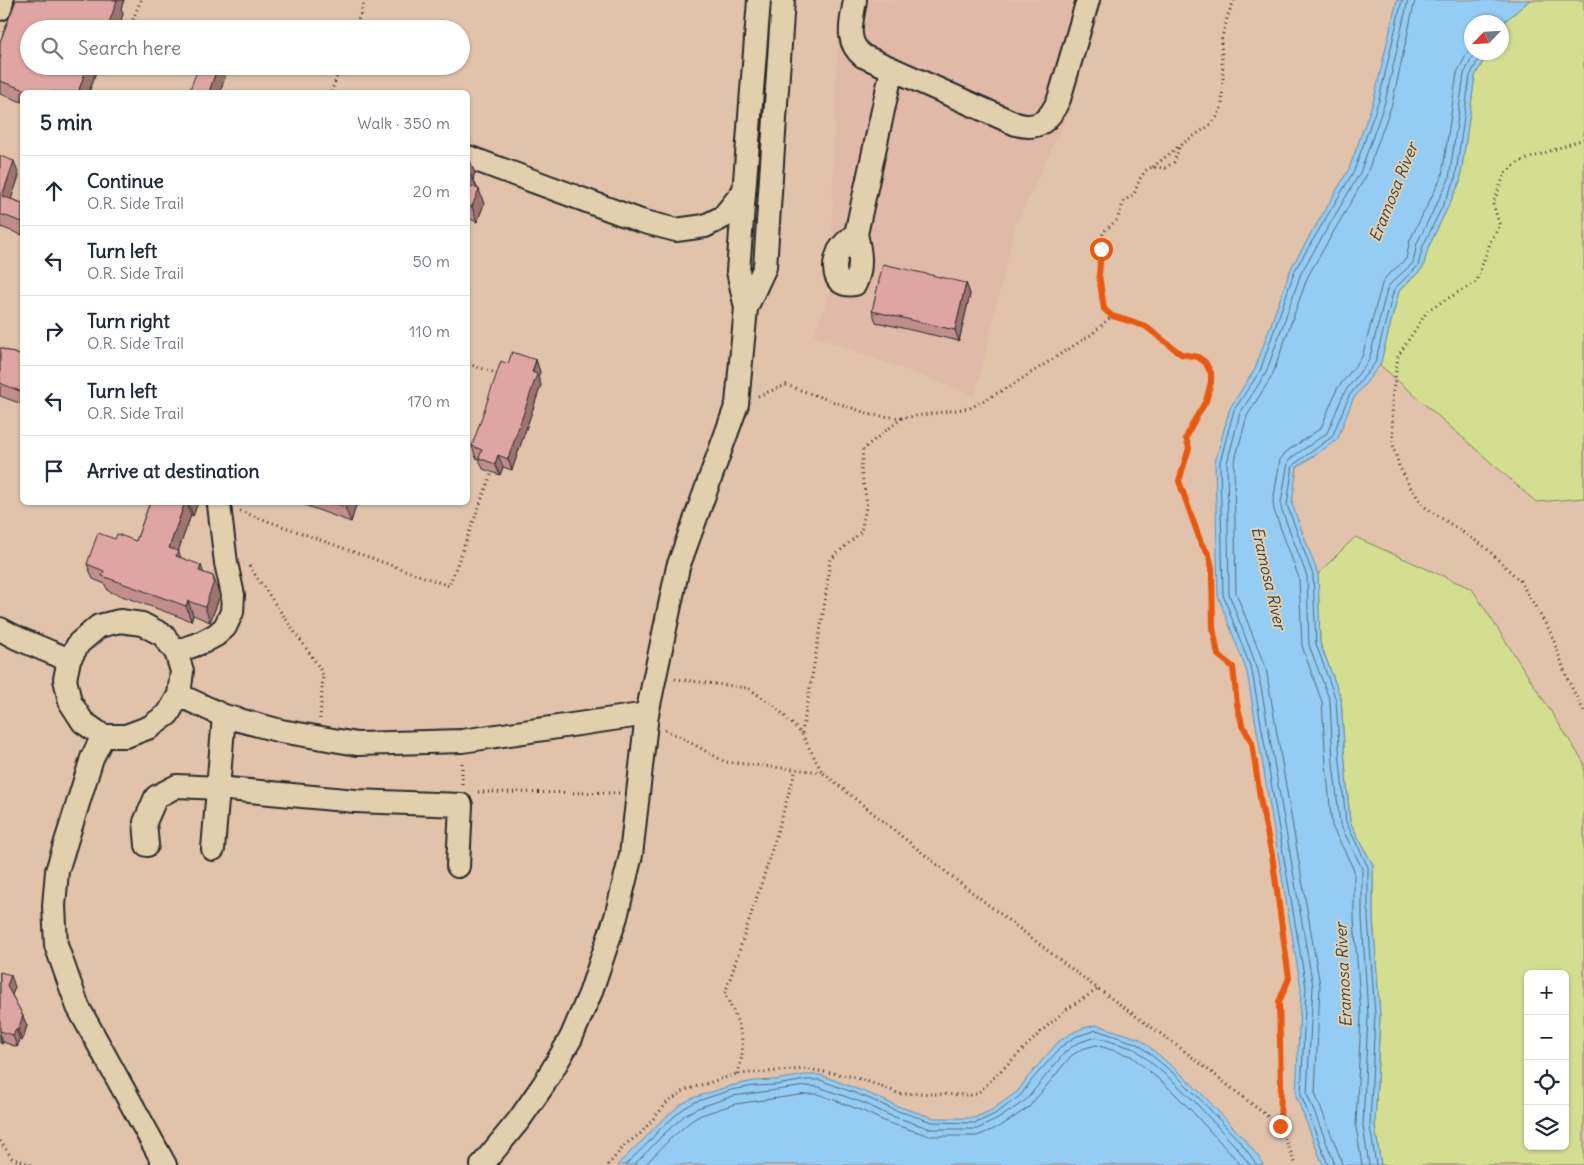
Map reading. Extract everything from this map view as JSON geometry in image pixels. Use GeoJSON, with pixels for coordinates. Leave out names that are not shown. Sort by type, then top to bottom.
{"type":"FeatureCollection","features":[{"type":"Feature","properties":{"kind":"lane"},"geometry":{"type":"LineString","coordinates":[[0,10],[2,0]]}},
{"type":"Feature","properties":{"kind":"lane"},"geometry":{"type":"LineString","coordinates":[[482,1165],[519,1120],[544,1084],[571,1038],[590,994],[616,917],[631,855],[646,718],[678,567],[736,404],[746,308],[738,271],[759,0]]}},
{"type":"Feature","properties":{"kind":"lane"},"geometry":{"type":"LineString","coordinates":[[746,308],[766,266],[783,0]]}},
{"type":"Feature","properties":{"kind":"lane"},"geometry":{"type":"LineString","coordinates":[[855,0],[850,36],[855,50],[863,56],[1026,127],[1036,126],[1051,115],[1060,99],[1088,0]]}},
{"type":"Feature","properties":{"kind":"lane"},"geometry":{"type":"LineString","coordinates":[[856,234],[892,69]]}},
{"type":"Feature","properties":{"kind":"lane"},"geometry":{"type":"LineString","coordinates":[[470,158],[640,221],[676,230],[705,226],[723,217],[744,191]]}},
{"type":"Feature","properties":{"kind":"lane"},"geometry":{"type":"LineString","coordinates":[[176,652],[216,635],[225,626],[232,612],[233,595],[226,563],[219,505]]}},
{"type":"Feature","properties":{"kind":"lane"},"geometry":{"type":"LineString","coordinates":[[120,621],[142,624],[163,635],[176,652],[182,671],[179,696],[168,714],[150,728],[126,736],[103,736],[83,722],[70,702],[65,679],[69,660],[79,643],[99,626],[120,621]]}},
{"type":"Feature","properties":{"kind":"lane"},"geometry":{"type":"LineString","coordinates":[[0,628],[17,638],[69,660]]}},
{"type":"Feature","properties":{"kind":"lane"},"geometry":{"type":"LineString","coordinates":[[179,696],[224,716],[281,731],[357,744],[462,741],[646,718]]}},
{"type":"Feature","properties":{"kind":"lane"},"geometry":{"type":"LineString","coordinates":[[213,849],[224,716]]}},
{"type":"Feature","properties":{"kind":"lane"},"geometry":{"type":"LineString","coordinates":[[103,736],[92,758],[57,872],[54,906],[56,945],[78,1007],[165,1165]]}},
{"type":"Feature","properties":{"kind":"lane"},"geometry":{"type":"LineString","coordinates":[[147,845],[145,822],[156,797],[177,786],[355,801],[462,799],[458,866]]}},
{"type":"Feature","properties":{"kind":"path"},"geometry":{"type":"LineString","coordinates":[[132,20],[140,0]]}},
{"type":"Feature","properties":{"kind":"path"},"geometry":{"type":"LineString","coordinates":[[357,20],[365,0]]}},
{"type":"Feature","properties":{"kind":"path"},"geometry":{"type":"LineString","coordinates":[[1234,0],[1228,15],[1222,41],[1222,105],[1218,116],[1209,126],[1145,171],[1134,194],[1124,201],[1117,220],[1104,232],[1099,275],[1104,309],[1112,316],[1145,326],[1181,354],[1198,357],[1205,362],[1211,373],[1206,401],[1186,438],[1189,448],[1179,481],[1201,543],[1209,555],[1212,568],[1213,628],[1218,655],[1233,667],[1237,704],[1242,724],[1252,743],[1261,804],[1272,855],[1289,978],[1279,1002],[1280,1126],[1296,1165]]}},
{"type":"Feature","properties":{"kind":"path"},"geometry":{"type":"LineString","coordinates":[[333,90],[338,75]]}},
{"type":"Feature","properties":{"kind":"path"},"geometry":{"type":"LineString","coordinates":[[1584,139],[1519,162],[1504,173],[1494,204],[1500,226],[1491,240],[1476,282],[1428,310],[1398,356],[1392,399],[1392,445],[1399,466],[1412,490],[1425,507],[1485,547],[1520,581],[1551,633],[1567,678],[1584,712]]}},
{"type":"Feature","properties":{"kind":"path"},"geometry":{"type":"LineString","coordinates":[[1152,167],[1165,168],[1174,162],[1180,145]]}},
{"type":"Feature","properties":{"kind":"path"},"geometry":{"type":"LineString","coordinates":[[736,404],[786,384],[872,415],[902,418],[970,408],[1012,385],[1092,334],[1112,316]]}},
{"type":"Feature","properties":{"kind":"path"},"geometry":{"type":"LineString","coordinates":[[470,365],[504,376]]}},
{"type":"Feature","properties":{"kind":"path"},"geometry":{"type":"LineString","coordinates":[[802,734],[825,602],[830,560],[861,532],[867,502],[861,471],[862,449],[902,418]]}},
{"type":"Feature","properties":{"kind":"path"},"geometry":{"type":"LineString","coordinates":[[222,505],[449,586],[492,472]]}},
{"type":"Feature","properties":{"kind":"path"},"geometry":{"type":"LineString","coordinates":[[249,566],[323,675],[318,737]]}},
{"type":"Feature","properties":{"kind":"path"},"geometry":{"type":"LineString","coordinates":[[654,675],[748,688],[775,706],[802,734],[822,772],[951,876],[1098,990],[1183,1050],[1280,1126]]}},
{"type":"Feature","properties":{"kind":"path"},"geometry":{"type":"LineString","coordinates":[[646,718],[725,762],[822,772]]}},
{"type":"Feature","properties":{"kind":"path"},"geometry":{"type":"LineString","coordinates":[[462,741],[462,799],[637,794]]}},
{"type":"Feature","properties":{"kind":"path"},"geometry":{"type":"LineString","coordinates":[[737,1074],[741,1065],[743,1045],[739,1021],[725,994],[768,863],[796,769]]}},
{"type":"Feature","properties":{"kind":"path"},"geometry":{"type":"LineString","coordinates":[[608,1165],[626,1144],[640,1134],[667,1103],[685,1090],[737,1074],[807,1069],[855,1078],[899,1094],[977,1094],[1045,1028],[1067,1010],[1098,990]]}},
{"type":"Feature","properties":{"kind":"path"},"geometry":{"type":"LineString","coordinates":[[0,1141],[12,1158],[32,1165]]}},
{"type":"Feature","properties":{"kind":"shaded area"},"geometry":{"type":"Polygon","coordinates":[[[842,0],[1102,0],[1070,110],[1015,226],[975,395],[814,336],[830,292],[838,27],[842,0]]]}},
{"type":"Feature","properties":{"kind":"green space"},"geometry":{"type":"Polygon","coordinates":[[[1530,0],[1584,0],[1584,498],[1536,502],[1380,365],[1399,291],[1423,268],[1428,248],[1460,182],[1475,76],[1484,60],[1509,60],[1509,18],[1530,0]]]}},
{"type":"Feature","properties":{"kind":"green space"},"geometry":{"type":"Polygon","coordinates":[[[1355,537],[1472,589],[1584,763],[1584,1165],[1381,1165],[1375,1126],[1380,1015],[1373,918],[1373,865],[1350,822],[1341,698],[1320,643],[1318,574],[1355,537]]]}},
{"type":"Feature","properties":{"kind":"water","name":"Eramosa River"},"geometry":{"type":"Polygon","coordinates":[[[1397,0],[1530,0],[1509,18],[1509,15],[1464,15],[1464,60],[1484,60],[1475,76],[1460,182],[1428,248],[1423,268],[1399,291],[1380,365],[1353,399],[1337,440],[1297,467],[1292,504],[1318,574],[1320,643],[1341,698],[1350,822],[1373,865],[1373,918],[1380,1015],[1375,1126],[1381,1165],[1323,1165],[1296,1096],[1301,988],[1247,672],[1218,596],[1215,462],[1230,408],[1255,369],[1291,268],[1349,169],[1374,99],[1397,0]]]}},
{"type":"Feature","properties":{"kind":"water"},"geometry":{"type":"Polygon","coordinates":[[[1097,1025],[1140,1039],[1203,1095],[1245,1140],[1263,1165],[617,1165],[680,1105],[693,1098],[730,1086],[754,1081],[821,1075],[894,1105],[934,1118],[974,1118],[992,1110],[1018,1091],[1058,1042],[1083,1028],[1097,1025]]]}},
{"type":"Feature","properties":{"kind":"building"},"geometry":{"type":"Polygon","coordinates":[[[16,0],[117,0],[110,20],[20,20],[20,75],[84,75],[79,90],[25,90],[0,81],[0,42],[16,0]]]}},
{"type":"Feature","properties":{"kind":"building"},"geometry":{"type":"Polygon","coordinates":[[[196,75],[215,75],[210,90],[190,90],[196,75]]]}},
{"type":"Feature","properties":{"kind":"building"},"geometry":{"type":"Polygon","coordinates":[[[0,156],[14,161],[2,196],[20,202],[20,221],[0,214],[0,156]]]}},
{"type":"Feature","properties":{"kind":"building"},"geometry":{"type":"Polygon","coordinates":[[[470,186],[479,189],[472,207],[470,206],[470,186]]]}},
{"type":"Feature","properties":{"kind":"building"},"geometry":{"type":"Polygon","coordinates":[[[883,264],[966,283],[955,330],[872,311],[883,264]]]}},
{"type":"Feature","properties":{"kind":"building"},"geometry":{"type":"Polygon","coordinates":[[[0,348],[20,355],[20,391],[0,383],[0,348]]]}},
{"type":"Feature","properties":{"kind":"building"},"geometry":{"type":"Polygon","coordinates":[[[512,352],[536,360],[532,372],[537,374],[508,459],[498,455],[495,464],[479,458],[482,450],[472,446],[501,361],[508,364],[512,352]]]}},
{"type":"Feature","properties":{"kind":"building"},"geometry":{"type":"Polygon","coordinates":[[[149,505],[184,505],[169,548],[178,551],[176,556],[201,565],[199,571],[213,576],[214,581],[205,607],[188,601],[186,606],[102,576],[104,571],[87,564],[98,533],[115,539],[117,534],[136,541],[149,505]]]}},
{"type":"Feature","properties":{"kind":"building"},"geometry":{"type":"Polygon","coordinates":[[[0,972],[11,975],[7,986],[23,1015],[18,1030],[16,1029],[13,1035],[0,1031],[0,972]]]}},
{"type":"Feature","properties":{"kind":"route"},"geometry":{"type":"LineString","coordinates":[[1101,249],[1099,275],[1104,309],[1112,316],[1145,326],[1181,354],[1198,357],[1205,362],[1211,373],[1211,382],[1206,401],[1186,438],[1189,448],[1179,481],[1201,543],[1209,555],[1212,568],[1213,628],[1218,655],[1233,667],[1237,704],[1242,724],[1252,743],[1261,804],[1272,855],[1289,978],[1279,1002],[1280,1126]]}}]}
